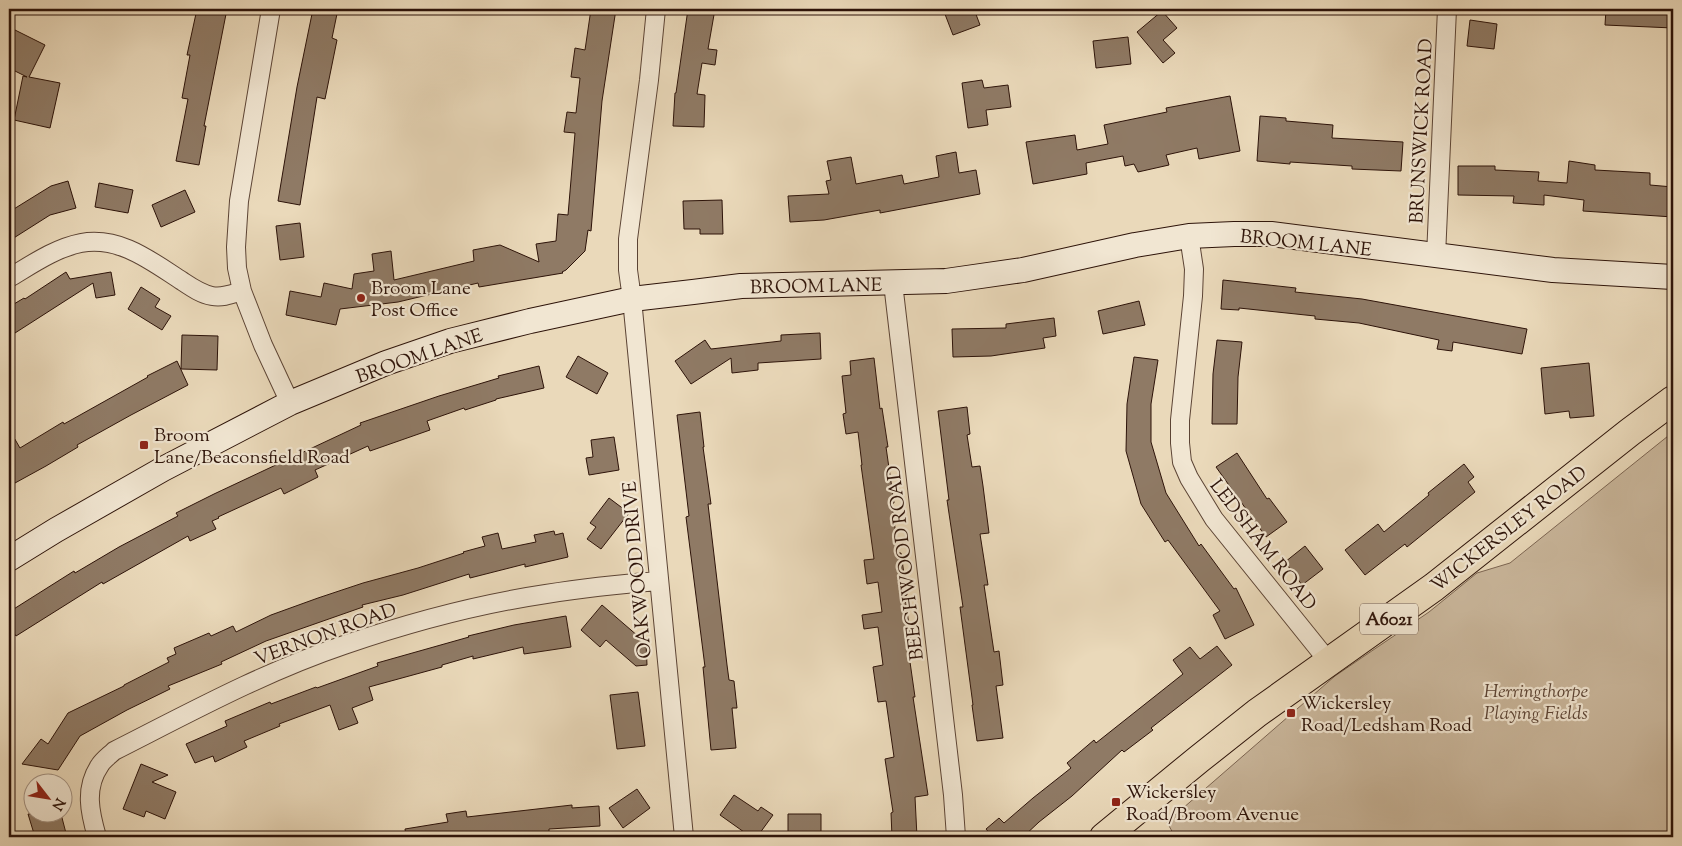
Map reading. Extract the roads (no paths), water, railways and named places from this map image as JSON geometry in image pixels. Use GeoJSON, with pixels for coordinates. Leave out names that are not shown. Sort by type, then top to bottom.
{"type":"FeatureCollection","features":[{"type":"Feature","properties":{"kind":"main road","name":"BROOM LANE"},"geometry":{"type":"LineString","coordinates":[[9,559],[163,469],[290,403],[386,363],[450,341],[632,299],[741,286],[893,284],[946,281],[1023,270],[1135,245],[1189,236],[1234,234],[1271,234],[1553,270],[1673,277]]}},
{"type":"Feature","properties":{"kind":"main road","name":"WICKERSLEY ROAD"},"geometry":{"type":"LineString","coordinates":[[1104,837],[1257,713],[1434,587],[1673,400]]}},
{"type":"Feature","properties":{"kind":"street"},"geometry":{"type":"LineString","coordinates":[[270,9],[239,201],[236,225],[237,268],[242,292],[263,345],[290,403]]}},
{"type":"Feature","properties":{"kind":"street","name":"OAKWOOD DRIVE"},"geometry":{"type":"LineString","coordinates":[[656,9],[649,80],[628,239],[628,270],[684,837]]}},
{"type":"Feature","properties":{"kind":"street","name":"BRUNSWICK ROAD"},"geometry":{"type":"LineString","coordinates":[[1436,256],[1447,9]]}},
{"type":"Feature","properties":{"kind":"street","name":"LEDSHAM ROAD"},"geometry":{"type":"LineString","coordinates":[[1189,236],[1194,269],[1180,420],[1182,462],[1189,478],[1214,519],[1329,662]]}},
{"type":"Feature","properties":{"kind":"street"},"geometry":{"type":"LineString","coordinates":[[9,278],[57,250],[82,243],[96,242],[125,247],[140,254],[193,288],[212,296],[223,297],[242,292]]}},
{"type":"Feature","properties":{"kind":"street","name":"BEECHWOOD ROAD"},"geometry":{"type":"LineString","coordinates":[[893,284],[953,796],[956,837]]}},
{"type":"Feature","properties":{"kind":"street","name":"VERNON ROAD"},"geometry":{"type":"LineString","coordinates":[[97,837],[90,812],[89,794],[93,778],[100,764],[114,751],[221,697],[284,668],[399,628],[466,610],[544,594],[658,581]]}},
{"type":"Feature","properties":{"kind":"place","name":"Broom Lane Post Office"},"geometry":{"type":"Point","coordinates":[361,298]}},
{"type":"Feature","properties":{"kind":"place","name":"Broom Lane/Beaconsfield Road"},"geometry":{"type":"Point","coordinates":[144,445]}},
{"type":"Feature","properties":{"kind":"place","name":"Wickersley Road/Ledsham Road"},"geometry":{"type":"Point","coordinates":[1291,713]}},
{"type":"Feature","properties":{"kind":"place","name":"Wickersley Road/Broom Avenue"},"geometry":{"type":"Point","coordinates":[1116,802]}},
{"type":"Feature","properties":{"kind":"park label","name":"Herringthorpe Playing Fields"},"geometry":{"type":"Point","coordinates":[1536,701]}}]}
